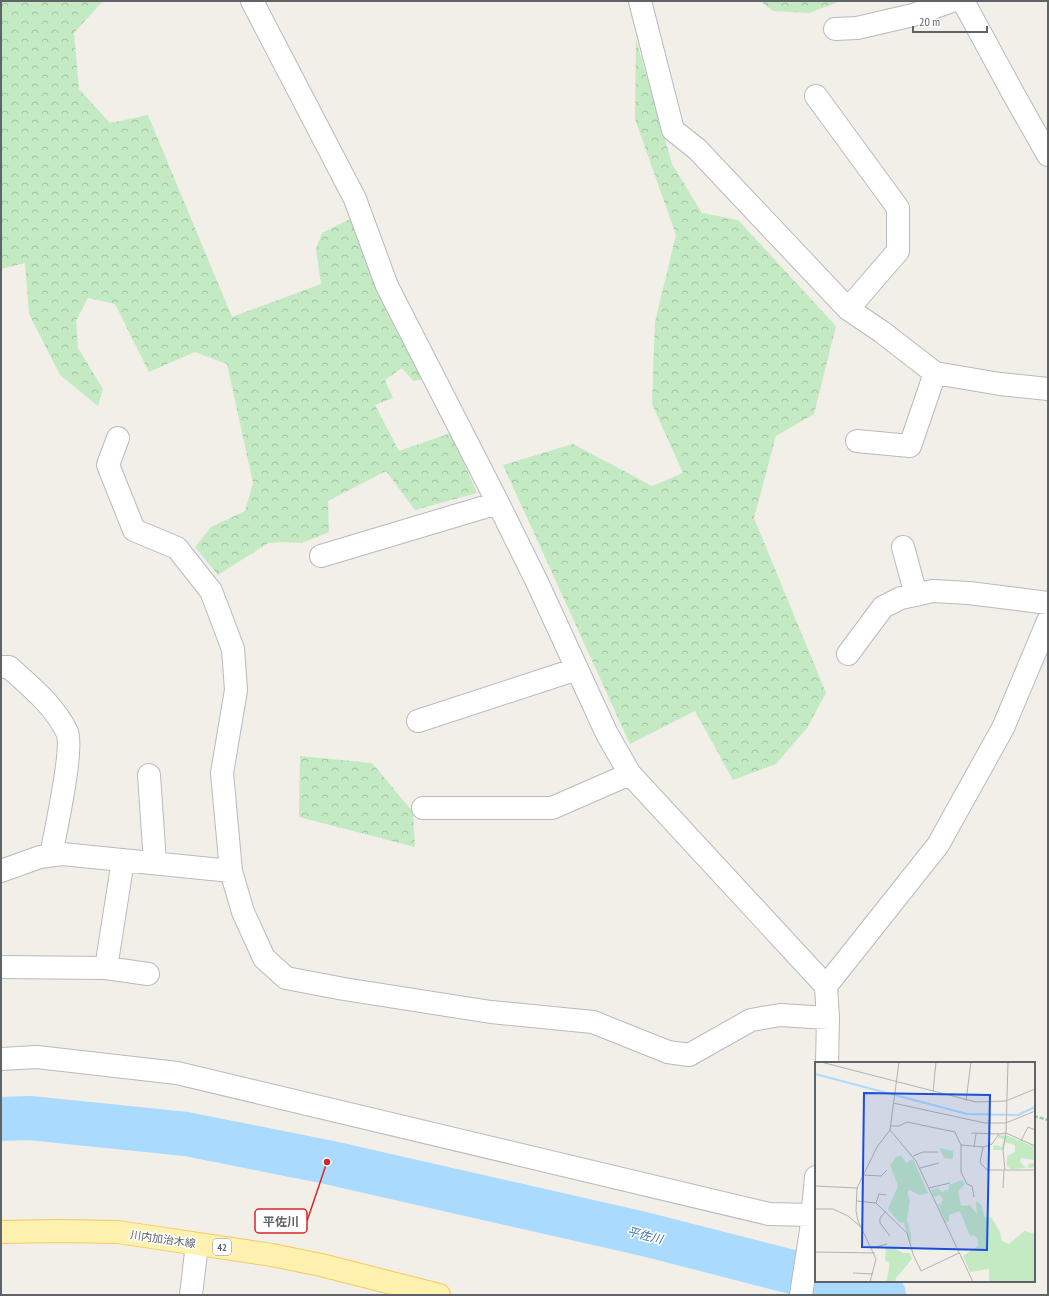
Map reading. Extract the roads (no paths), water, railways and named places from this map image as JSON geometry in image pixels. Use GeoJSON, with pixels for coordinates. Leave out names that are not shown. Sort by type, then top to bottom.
{"type":"FeatureCollection","features":[{"type":"Feature","properties":{"kind":"main road","name":"川内加治木線"},"geometry":{"type":"LineString","coordinates":[[1,1232],[118,1232],[272,1255],[321,1265],[439,1295]]}},
{"type":"Feature","properties":{"kind":"street"},"geometry":{"type":"LineString","coordinates":[[252,1],[355,199],[387,286],[498,503],[607,734],[630,774],[826,986],[828,1018],[827,1062]]}},
{"type":"Feature","properties":{"kind":"street"},"geometry":{"type":"LineString","coordinates":[[640,1],[673,130],[697,149],[848,309],[882,332],[935,373],[1000,384],[1048,389]]}},
{"type":"Feature","properties":{"kind":"street"},"geometry":{"type":"LineString","coordinates":[[835,28],[857,28],[913,15],[952,1]]}},
{"type":"Feature","properties":{"kind":"street"},"geometry":{"type":"LineString","coordinates":[[964,1],[1048,155]]}},
{"type":"Feature","properties":{"kind":"street"},"geometry":{"type":"LineString","coordinates":[[816,96],[898,208],[898,251],[848,309]]}},
{"type":"Feature","properties":{"kind":"street"},"geometry":{"type":"LineString","coordinates":[[857,441],[910,446],[935,373]]}},
{"type":"Feature","properties":{"kind":"street"},"geometry":{"type":"LineString","coordinates":[[118,438],[108,465],[134,530],[177,548],[211,591],[233,649],[236,690],[222,773],[231,871],[244,912],[264,958],[286,978],[344,989],[492,1012],[593,1022],[668,1052],[689,1055],[751,1020],[780,1015],[828,1018]]}},
{"type":"Feature","properties":{"kind":"street"},"geometry":{"type":"LineString","coordinates":[[321,556],[498,503]]}},
{"type":"Feature","properties":{"kind":"street"},"geometry":{"type":"LineString","coordinates":[[903,547],[916,595]]}},
{"type":"Feature","properties":{"kind":"street"},"geometry":{"type":"LineString","coordinates":[[848,654],[883,607],[901,598],[933,591],[969,593],[1048,603]]}},
{"type":"Feature","properties":{"kind":"street"},"geometry":{"type":"LineString","coordinates":[[826,986],[938,845],[1003,728],[1048,621]]}},
{"type":"Feature","properties":{"kind":"street"},"geometry":{"type":"LineString","coordinates":[[1,667],[9,667],[48,702],[68,733],[68,759],[51,855]]}},
{"type":"Feature","properties":{"kind":"street"},"geometry":{"type":"LineString","coordinates":[[418,721],[577,669]]}},
{"type":"Feature","properties":{"kind":"street"},"geometry":{"type":"LineString","coordinates":[[423,808],[552,808],[630,774]]}},
{"type":"Feature","properties":{"kind":"street"},"geometry":{"type":"LineString","coordinates":[[149,775],[155,863]]}},
{"type":"Feature","properties":{"kind":"street"},"geometry":{"type":"LineString","coordinates":[[1,871],[40,857],[62,854],[231,871]]}},
{"type":"Feature","properties":{"kind":"street"},"geometry":{"type":"LineString","coordinates":[[106,968],[123,860]]}},
{"type":"Feature","properties":{"kind":"street"},"geometry":{"type":"LineString","coordinates":[[1,967],[106,968],[148,974]]}},
{"type":"Feature","properties":{"kind":"street"},"geometry":{"type":"LineString","coordinates":[[1,1058],[37,1057],[177,1073],[770,1214],[812,1222]]}},
{"type":"Feature","properties":{"kind":"street"},"geometry":{"type":"LineString","coordinates":[[802,1295],[815,1188]]}},
{"type":"Feature","properties":{"kind":"street"},"geometry":{"type":"LineString","coordinates":[[191,1295],[197,1244]]}},
{"type":"Feature","properties":{"kind":"waterway","name":"平佐川"},"geometry":{"type":"LineString","coordinates":[[1,1119],[30,1118],[186,1134],[327,1162],[644,1234],[815,1278]]}},
{"type":"Feature","properties":{"kind":"waterway","name":"平佐川"},"geometry":{"type":"LineString","coordinates":[[833,1282],[884,1295]]}},
{"type":"Feature","properties":{"kind":"place","name":"平佐川"},"geometry":{"type":"Point","coordinates":[327,1162]}}]}
